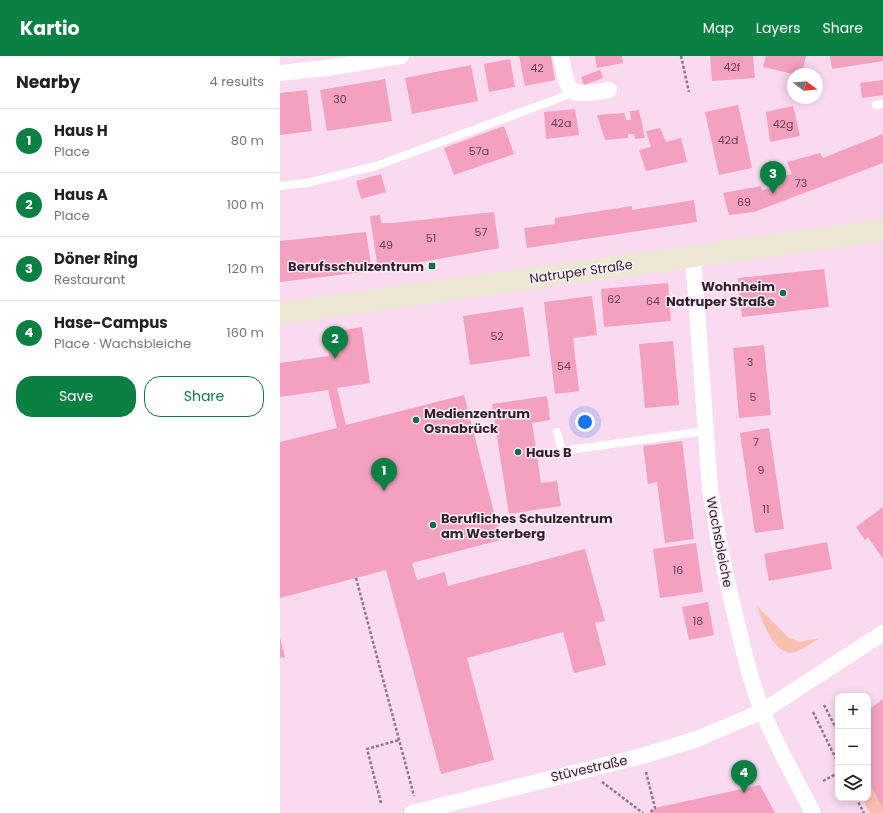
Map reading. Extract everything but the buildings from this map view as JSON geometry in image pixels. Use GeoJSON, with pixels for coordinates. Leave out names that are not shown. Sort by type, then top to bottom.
{"type":"FeatureCollection","features":[{"type":"Feature","properties":{"kind":"main road","name":"Natruper Straße"},"geometry":{"type":"LineString","coordinates":[[280,313],[883,230]]}},
{"type":"Feature","properties":{"kind":"street"},"geometry":{"type":"LineString","coordinates":[[280,73],[334,67],[401,56]]}},
{"type":"Feature","properties":{"kind":"street"},"geometry":{"type":"LineString","coordinates":[[561,56],[566,85],[572,91],[580,94],[610,90]]}},
{"type":"Feature","properties":{"kind":"street","name":"Wachsbleiche"},"geometry":{"type":"LineString","coordinates":[[693,256],[705,431],[715,519],[727,579],[748,671],[762,711],[779,748],[813,813]]}},
{"type":"Feature","properties":{"kind":"street","name":"Stüvestraße"},"geometry":{"type":"LineString","coordinates":[[417,812],[642,756],[697,739],[762,711],[883,633]]}},
{"type":"Feature","properties":{"kind":"lane"},"geometry":{"type":"LineString","coordinates":[[280,186],[307,183],[376,166],[566,96],[572,91]]}},
{"type":"Feature","properties":{"kind":"lane"},"geometry":{"type":"LineString","coordinates":[[558,432],[562,451],[705,431]]}},
{"type":"Feature","properties":{"kind":"path"},"geometry":{"type":"LineString","coordinates":[[681,56],[689,92]]}},
{"type":"Feature","properties":{"kind":"path"},"geometry":{"type":"LineString","coordinates":[[356,578],[417,812]]}},
{"type":"Feature","properties":{"kind":"path"},"geometry":{"type":"LineString","coordinates":[[824,705],[836,729]]}},
{"type":"Feature","properties":{"kind":"path"},"geometry":{"type":"LineString","coordinates":[[812,712],[835,757]]}},
{"type":"Feature","properties":{"kind":"path"},"geometry":{"type":"LineString","coordinates":[[381,804],[368,749],[399,740]]}},
{"type":"Feature","properties":{"kind":"path"},"geometry":{"type":"LineString","coordinates":[[642,756],[655,808],[649,813]]}},
{"type":"Feature","properties":{"kind":"path"},"geometry":{"type":"LineString","coordinates":[[586,769],[643,813]]}},
{"type":"Feature","properties":{"kind":"path"},"geometry":{"type":"LineString","coordinates":[[823,781],[835,775]]}},
{"type":"Feature","properties":{"kind":"path"},"geometry":{"type":"LineString","coordinates":[[858,801],[864,813]]}},
{"type":"Feature","properties":{"kind":"shaded area"},"geometry":{"type":"Polygon","coordinates":[[[757,606],[788,637],[799,642],[820,638],[796,652],[788,653],[782,650],[770,637],[757,606]]]}},
{"type":"Feature","properties":{"kind":"shaded area"},"geometry":{"type":"Polygon","coordinates":[[[871,786],[883,809],[883,813],[870,813],[864,801],[871,801],[871,786]]]}},
{"type":"Feature","properties":{"kind":"place","name":"Döner Ring"},"geometry":{"type":"Point","coordinates":[773,194]}},
{"type":"Feature","properties":{"kind":"place","name":"Berufsschulzentrum"},"geometry":{"type":"Point","coordinates":[432,266]}},
{"type":"Feature","properties":{"kind":"place","name":"Wohnheim Natruper Straße"},"geometry":{"type":"Point","coordinates":[783,293]}},
{"type":"Feature","properties":{"kind":"place","name":"Haus A"},"geometry":{"type":"Point","coordinates":[335,359]}},
{"type":"Feature","properties":{"kind":"place","name":"Medienzentrum Osnabrück"},"geometry":{"type":"Point","coordinates":[416,420]}},
{"type":"Feature","properties":{"kind":"place","name":"Haus B"},"geometry":{"type":"Point","coordinates":[518,452]}},
{"type":"Feature","properties":{"kind":"place","name":"Haus H"},"geometry":{"type":"Point","coordinates":[384,491]}},
{"type":"Feature","properties":{"kind":"place","name":"Berufliches Schulzentrum am Westerberg"},"geometry":{"type":"Point","coordinates":[433,525]}},
{"type":"Feature","properties":{"kind":"place","name":"Hase-Campus"},"geometry":{"type":"Point","coordinates":[744,793]}}]}
